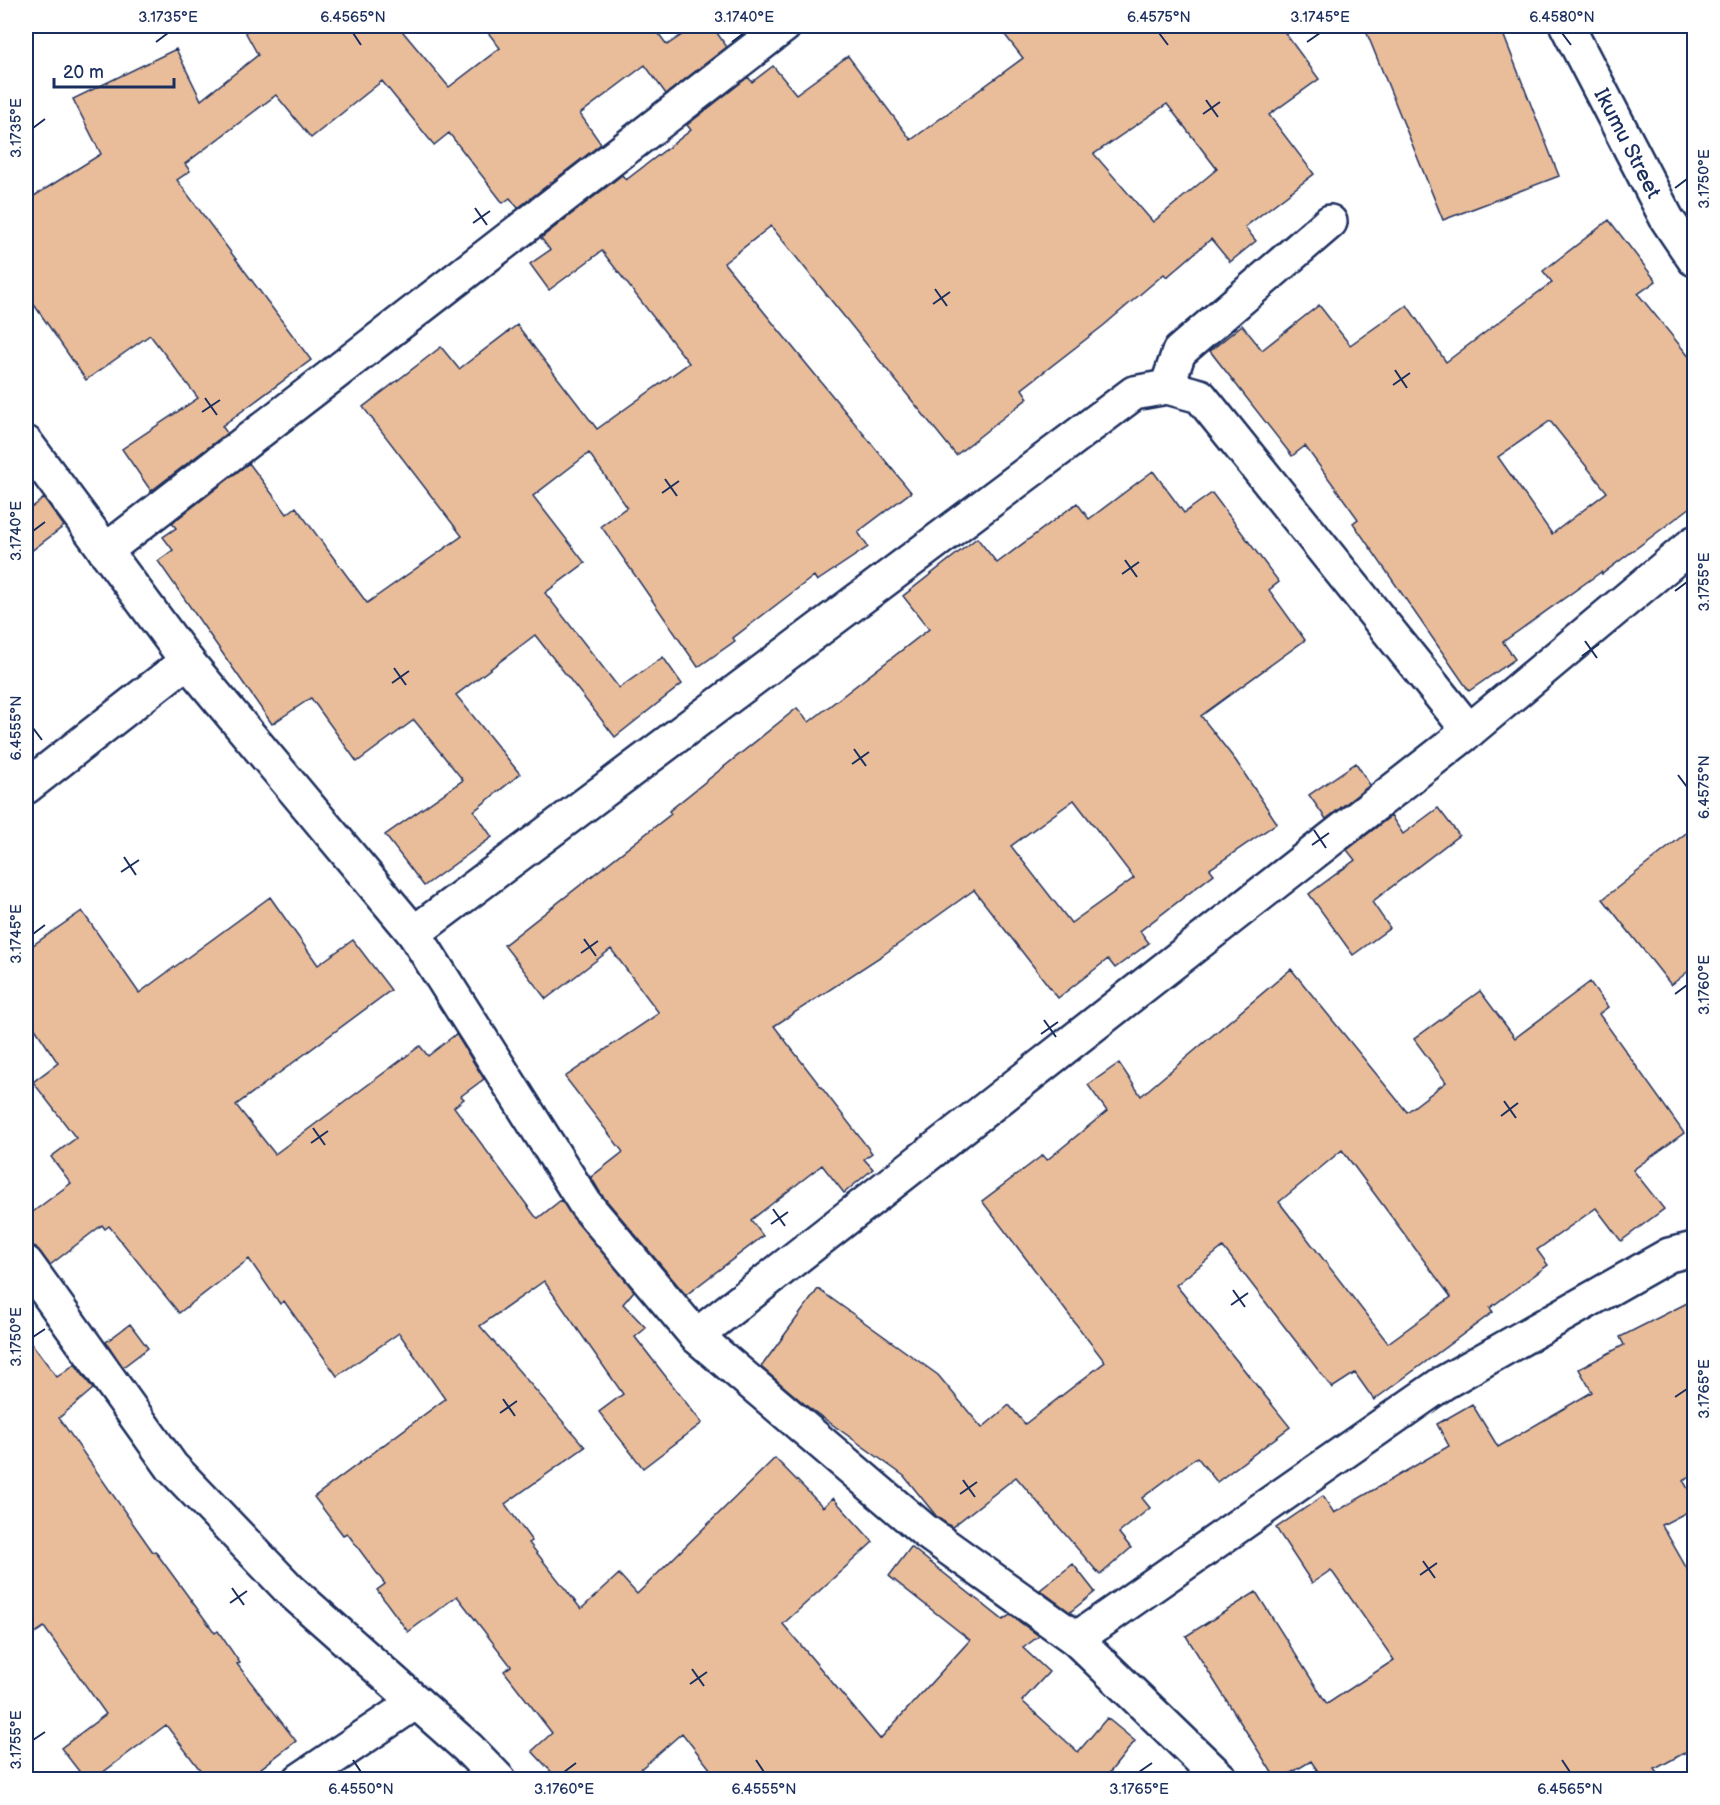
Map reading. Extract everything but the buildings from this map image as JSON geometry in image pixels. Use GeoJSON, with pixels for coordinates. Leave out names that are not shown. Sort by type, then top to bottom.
{"type":"FeatureCollection","features":[{"type":"Feature","properties":{"kind":"street"},"geometry":{"type":"LineString","coordinates":[[105,551],[784,26]]}},
{"type":"Feature","properties":{"kind":"street","name":"Ikumu Street"},"geometry":{"type":"LineString","coordinates":[[1567,26],[1667,219],[1695,259]]}},
{"type":"Feature","properties":{"kind":"street"},"geometry":{"type":"LineString","coordinates":[[1167,387],[1179,352],[1330,222]]}},
{"type":"Feature","properties":{"kind":"street"},"geometry":{"type":"LineString","coordinates":[[414,933],[1134,393],[1167,387],[1200,396],[1469,731]]}},
{"type":"Feature","properties":{"kind":"street"},"geometry":{"type":"LineString","coordinates":[[26,443],[187,661],[414,933],[586,1205],[696,1336],[925,1531],[1076,1639],[1218,1778]]}},
{"type":"Feature","properties":{"kind":"street"},"geometry":{"type":"LineString","coordinates":[[696,1336],[1469,731],[1695,543]]}},
{"type":"Feature","properties":{"kind":"street"},"geometry":{"type":"LineString","coordinates":[[26,787],[187,661]]}},
{"type":"Feature","properties":{"kind":"street"},"geometry":{"type":"LineString","coordinates":[[1076,1639],[1443,1383],[1669,1255],[1695,1249]]}},
{"type":"Feature","properties":{"kind":"street"},"geometry":{"type":"LineString","coordinates":[[26,1263],[172,1467],[290,1590],[468,1748],[499,1779]]}},
{"type":"Feature","properties":{"kind":"street"},"geometry":{"type":"LineString","coordinates":[[300,1779],[416,1702]]}}]}
